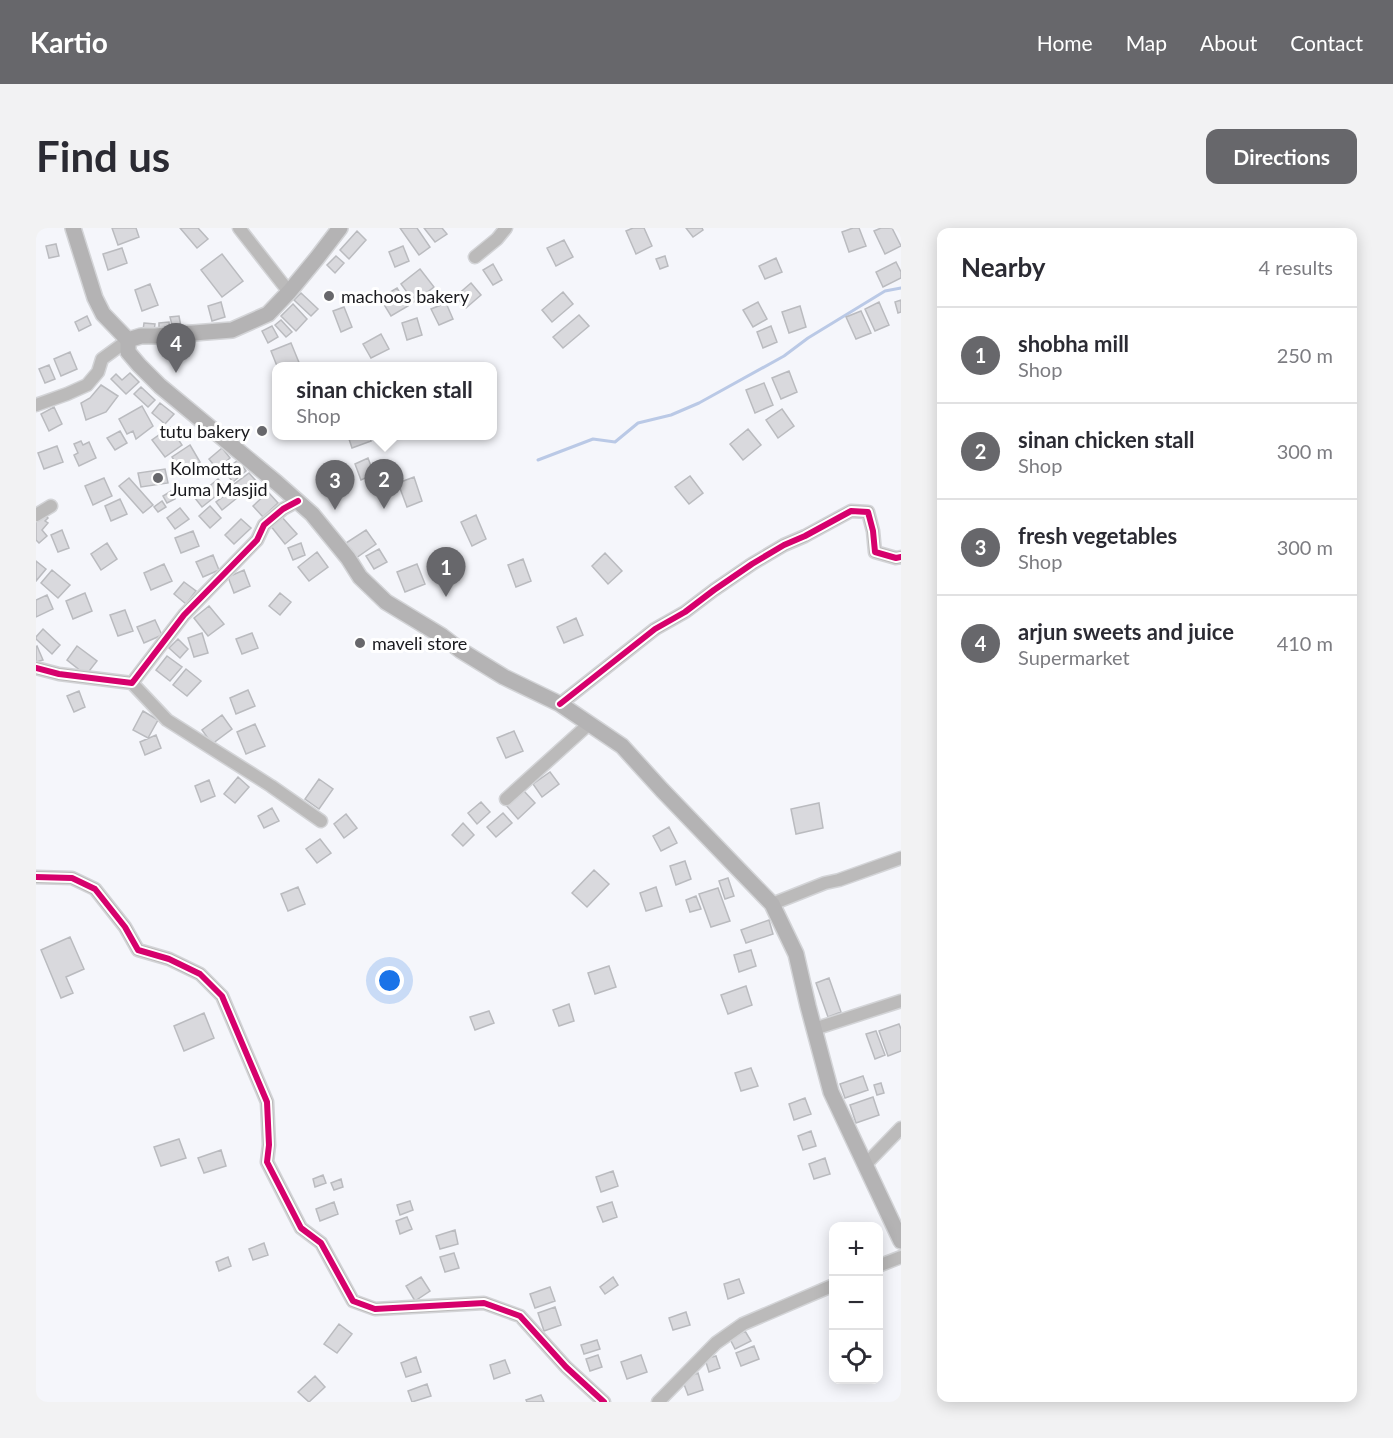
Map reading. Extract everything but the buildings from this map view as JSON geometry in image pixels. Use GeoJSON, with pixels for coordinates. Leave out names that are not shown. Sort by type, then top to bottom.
{"type":"FeatureCollection","features":[{"type":"Feature","properties":{"kind":"main road"},"geometry":{"type":"LineString","coordinates":[[72,228],[88,279],[103,314],[128,340],[128,352],[160,386],[312,514],[341,549],[360,578],[386,602],[495,672],[560,704],[622,746],[772,904],[796,954],[831,1092],[899,1233]]}},
{"type":"Feature","properties":{"kind":"main road"},"geometry":{"type":"LineString","coordinates":[[128,340],[141,336],[232,330],[268,314],[289,292],[340,228]]}},
{"type":"Feature","properties":{"kind":"street"},"geometry":{"type":"LineString","coordinates":[[239,228],[289,292]]}},
{"type":"Feature","properties":{"kind":"street"},"geometry":{"type":"LineString","coordinates":[[475,257],[497,239],[506,228]]}},
{"type":"Feature","properties":{"kind":"street"},"geometry":{"type":"LineString","coordinates":[[36,405],[87,385],[98,372],[102,359],[128,340]]}},
{"type":"Feature","properties":{"kind":"street"},"geometry":{"type":"LineString","coordinates":[[132,683],[184,615],[257,540],[264,525],[283,509],[298,501]]}},
{"type":"Feature","properties":{"kind":"street"},"geometry":{"type":"LineString","coordinates":[[36,515],[51,506]]}},
{"type":"Feature","properties":{"kind":"street"},"geometry":{"type":"LineString","coordinates":[[560,704],[656,629],[685,612],[714,590],[784,545],[851,511],[868,512],[875,552],[897,558],[901,556]]}},
{"type":"Feature","properties":{"kind":"street"},"geometry":{"type":"LineString","coordinates":[[36,668],[59,674],[132,683],[167,720],[272,786],[321,821]]}},
{"type":"Feature","properties":{"kind":"street"},"geometry":{"type":"LineString","coordinates":[[506,799],[590,724]]}},
{"type":"Feature","properties":{"kind":"street"},"geometry":{"type":"LineString","coordinates":[[772,904],[825,883],[901,858]]}},
{"type":"Feature","properties":{"kind":"street"},"geometry":{"type":"LineString","coordinates":[[36,877],[72,878],[95,890],[125,927],[138,950],[169,959],[200,974],[222,996],[267,1102],[267,1162],[301,1228],[321,1243],[353,1301],[375,1309],[484,1304],[520,1316],[566,1367],[604,1402]]}},
{"type":"Feature","properties":{"kind":"street"},"geometry":{"type":"LineString","coordinates":[[814,1029],[901,1001]]}},
{"type":"Feature","properties":{"kind":"street"},"geometry":{"type":"LineString","coordinates":[[865,1165],[901,1128]]}},
{"type":"Feature","properties":{"kind":"street"},"geometry":{"type":"LineString","coordinates":[[883,1264],[901,1257]]}},
{"type":"Feature","properties":{"kind":"street"},"geometry":{"type":"LineString","coordinates":[[658,1402],[716,1343],[743,1324],[829,1287]]}},
{"type":"Feature","properties":{"kind":"waterway"},"geometry":{"type":"LineString","coordinates":[[538,460],[593,439],[615,442],[638,423],[671,415],[699,403],[784,356],[808,338],[885,291],[901,288]]}},
{"type":"Feature","properties":{"kind":"cycle path"},"geometry":{"type":"LineString","coordinates":[[36,668],[59,674],[132,683],[184,615],[257,540],[264,525],[283,509],[298,501]]}},
{"type":"Feature","properties":{"kind":"cycle path"},"geometry":{"type":"LineString","coordinates":[[560,704],[655,629],[685,612],[752,564],[851,511],[868,512],[875,552],[896,558],[901,557]]}},
{"type":"Feature","properties":{"kind":"cycle path"},"geometry":{"type":"LineString","coordinates":[[36,877],[72,878],[95,889],[125,927],[138,950],[169,959],[200,974],[222,996],[267,1102],[269,1145],[267,1162],[301,1228],[321,1243],[353,1301],[375,1309],[484,1303],[520,1316],[566,1367],[604,1402]]}},
{"type":"Feature","properties":{"kind":"place","name":"machoos bakery"},"geometry":{"type":"Point","coordinates":[329,296]}},
{"type":"Feature","properties":{"kind":"place","name":"arjun sweets and juice"},"geometry":{"type":"Point","coordinates":[176,373]}},
{"type":"Feature","properties":{"kind":"place","name":"tutu bakery"},"geometry":{"type":"Point","coordinates":[262,431]}},
{"type":"Feature","properties":{"kind":"place","name":"Kolmotta Juma Masjid"},"geometry":{"type":"Point","coordinates":[158,478]}},
{"type":"Feature","properties":{"kind":"place","name":"sinan chicken stall"},"geometry":{"type":"Point","coordinates":[384,509]}},
{"type":"Feature","properties":{"kind":"place","name":"fresh vegetables"},"geometry":{"type":"Point","coordinates":[335,510]}},
{"type":"Feature","properties":{"kind":"place","name":"shobha mill"},"geometry":{"type":"Point","coordinates":[446,597]}},
{"type":"Feature","properties":{"kind":"place","name":"maveli store"},"geometry":{"type":"Point","coordinates":[360,643]}}]}
